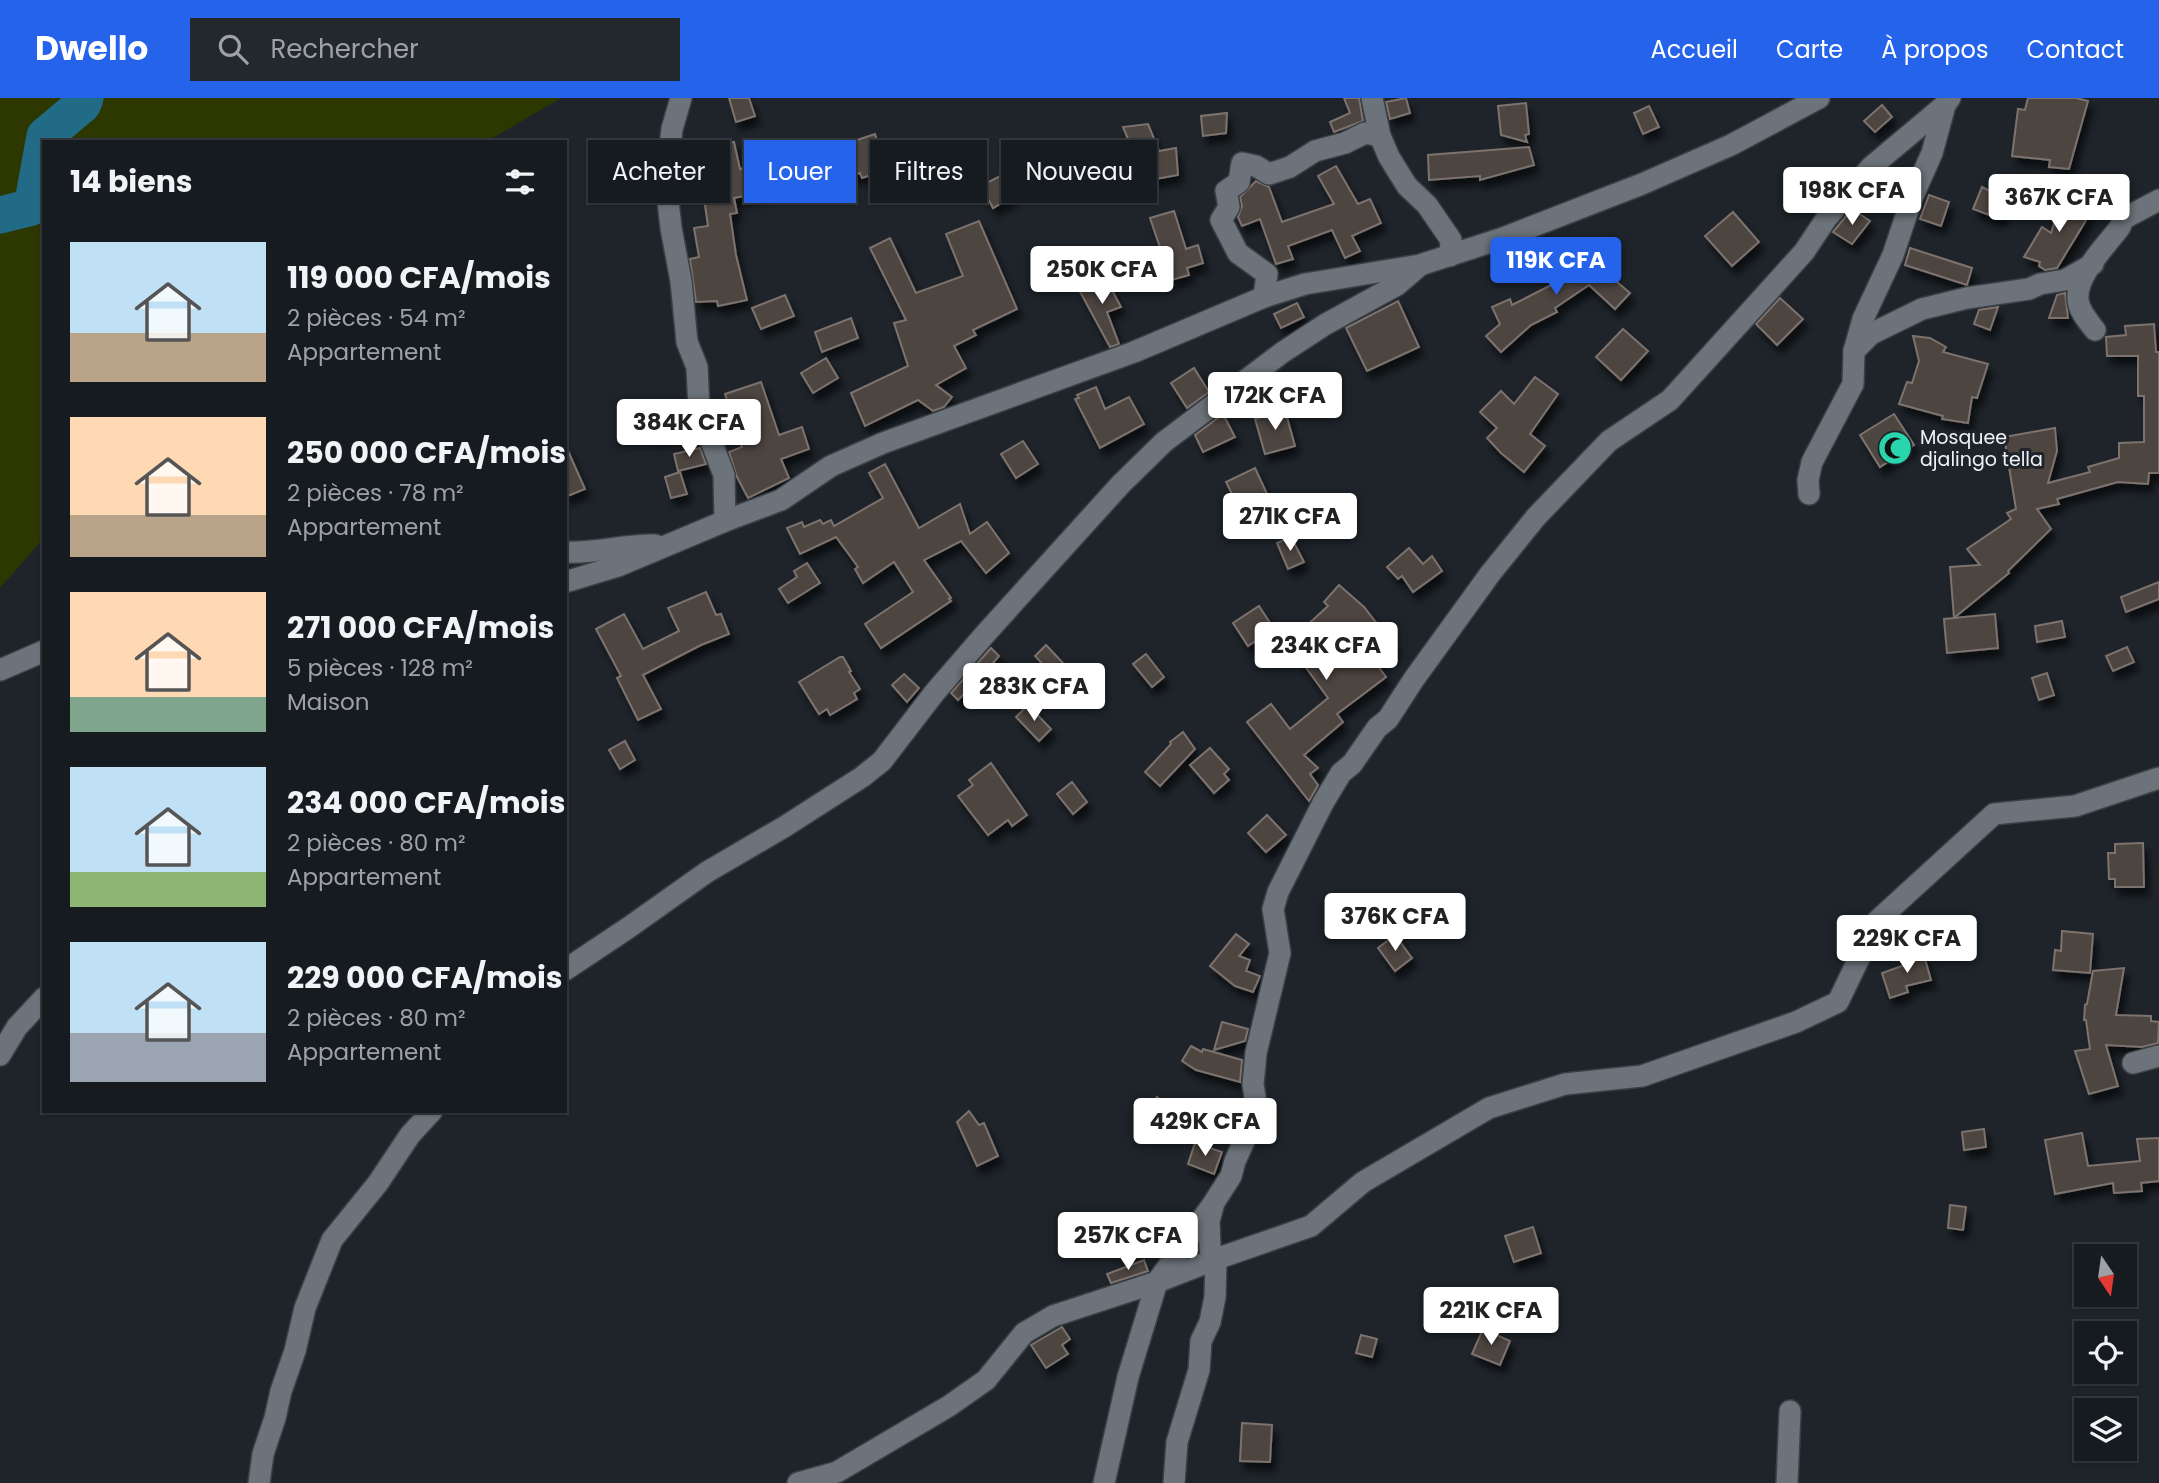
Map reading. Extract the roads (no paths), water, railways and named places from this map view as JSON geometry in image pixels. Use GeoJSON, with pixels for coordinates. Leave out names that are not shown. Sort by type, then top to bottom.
{"type":"FeatureCollection","features":[{"type":"Feature","properties":{"kind":"street"},"geometry":{"type":"LineString","coordinates":[[681,98],[672,129],[666,183],[687,342],[697,367],[699,409],[724,475],[725,521]]}},
{"type":"Feature","properties":{"kind":"street"},"geometry":{"type":"LineString","coordinates":[[1371,98],[1380,136],[1389,158],[1407,186],[1427,205],[1451,240],[1450,256]]}},
{"type":"Feature","properties":{"kind":"street"},"geometry":{"type":"LineString","coordinates":[[567,581],[618,566],[781,500],[831,466],[883,443],[1134,352],[1264,297],[1305,284],[1420,265],[1642,184],[1731,145],[1819,98]]}},
{"type":"Feature","properties":{"kind":"street"},"geometry":{"type":"LineString","coordinates":[[1810,494],[1808,480],[1812,462],[1853,384],[1854,351],[1863,318],[1893,255],[1912,198],[1932,153],[1948,102]]}},
{"type":"Feature","properties":{"kind":"street"},"geometry":{"type":"LineString","coordinates":[[1104,1483],[1128,1377],[1157,1282],[1231,1176],[1254,1112],[1256,1053],[1280,953],[1273,909],[1278,892],[1311,825],[1341,773],[1352,764],[1377,728],[1388,719],[1490,574],[1536,517],[1609,442],[1670,400],[1804,252],[1826,219],[1871,167],[1948,102]]}},
{"type":"Feature","properties":{"kind":"street"},"geometry":{"type":"LineString","coordinates":[[1264,297],[1267,274],[1238,253],[1221,220],[1229,207],[1226,191],[1240,182],[1242,163],[1256,166],[1269,174],[1290,167],[1315,151],[1345,143],[1364,133],[1380,136]]}},
{"type":"Feature","properties":{"kind":"street"},"geometry":{"type":"LineString","coordinates":[[2095,330],[2078,303],[2078,288],[2120,228],[2123,219],[2159,200]]}},
{"type":"Feature","properties":{"kind":"street"},"geometry":{"type":"LineString","coordinates":[[1854,351],[1871,334],[1922,309],[2066,280],[2093,264]]}},
{"type":"Feature","properties":{"kind":"street"},"geometry":{"type":"LineString","coordinates":[[567,969],[707,872],[862,778],[882,761],[935,692],[987,632],[1121,484],[1164,442],[1283,352],[1326,324],[1397,285],[1420,265]]}},
{"type":"Feature","properties":{"kind":"street"},"geometry":{"type":"LineString","coordinates":[[567,552],[598,552],[636,544],[663,547]]}},
{"type":"Feature","properties":{"kind":"street"},"geometry":{"type":"LineString","coordinates":[[0,670],[42,652]]}},
{"type":"Feature","properties":{"kind":"street"},"geometry":{"type":"LineString","coordinates":[[798,1483],[837,1472],[949,1406],[986,1380],[1024,1333],[1053,1316],[1157,1282],[1311,1226],[1363,1182],[1489,1108],[1565,1084],[1642,1076],[1796,1022],[1838,1002],[1877,922],[1994,814],[2075,806],[2159,778]]}},
{"type":"Feature","properties":{"kind":"street"},"geometry":{"type":"LineString","coordinates":[[0,1055],[17,1027],[42,1000]]}},
{"type":"Feature","properties":{"kind":"street"},"geometry":{"type":"LineString","coordinates":[[2133,1063],[2159,1056]]}},
{"type":"Feature","properties":{"kind":"street"},"geometry":{"type":"LineString","coordinates":[[260,1483],[263,1454],[295,1351],[304,1308],[332,1240],[378,1182],[410,1135],[430,1113]]}},
{"type":"Feature","properties":{"kind":"street"},"geometry":{"type":"LineString","coordinates":[[1174,1483],[1177,1442],[1199,1370],[1201,1341],[1212,1314],[1216,1259],[1210,1249],[1209,1221],[1213,1204]]}},
{"type":"Feature","properties":{"kind":"street"},"geometry":{"type":"LineString","coordinates":[[1787,1483],[1790,1411]]}},
{"type":"Feature","properties":{"kind":"waterway"},"geometry":{"type":"LineString","coordinates":[[44,140],[45,136],[83,104],[85,98]]}},
{"type":"Feature","properties":{"kind":"waterway"},"geometry":{"type":"LineString","coordinates":[[0,215],[32,207],[42,152]]}},
{"type":"Feature","properties":{"kind":"place","name":"Mosquee djalingo tella"},"geometry":{"type":"Point","coordinates":[1895,448]}}]}
